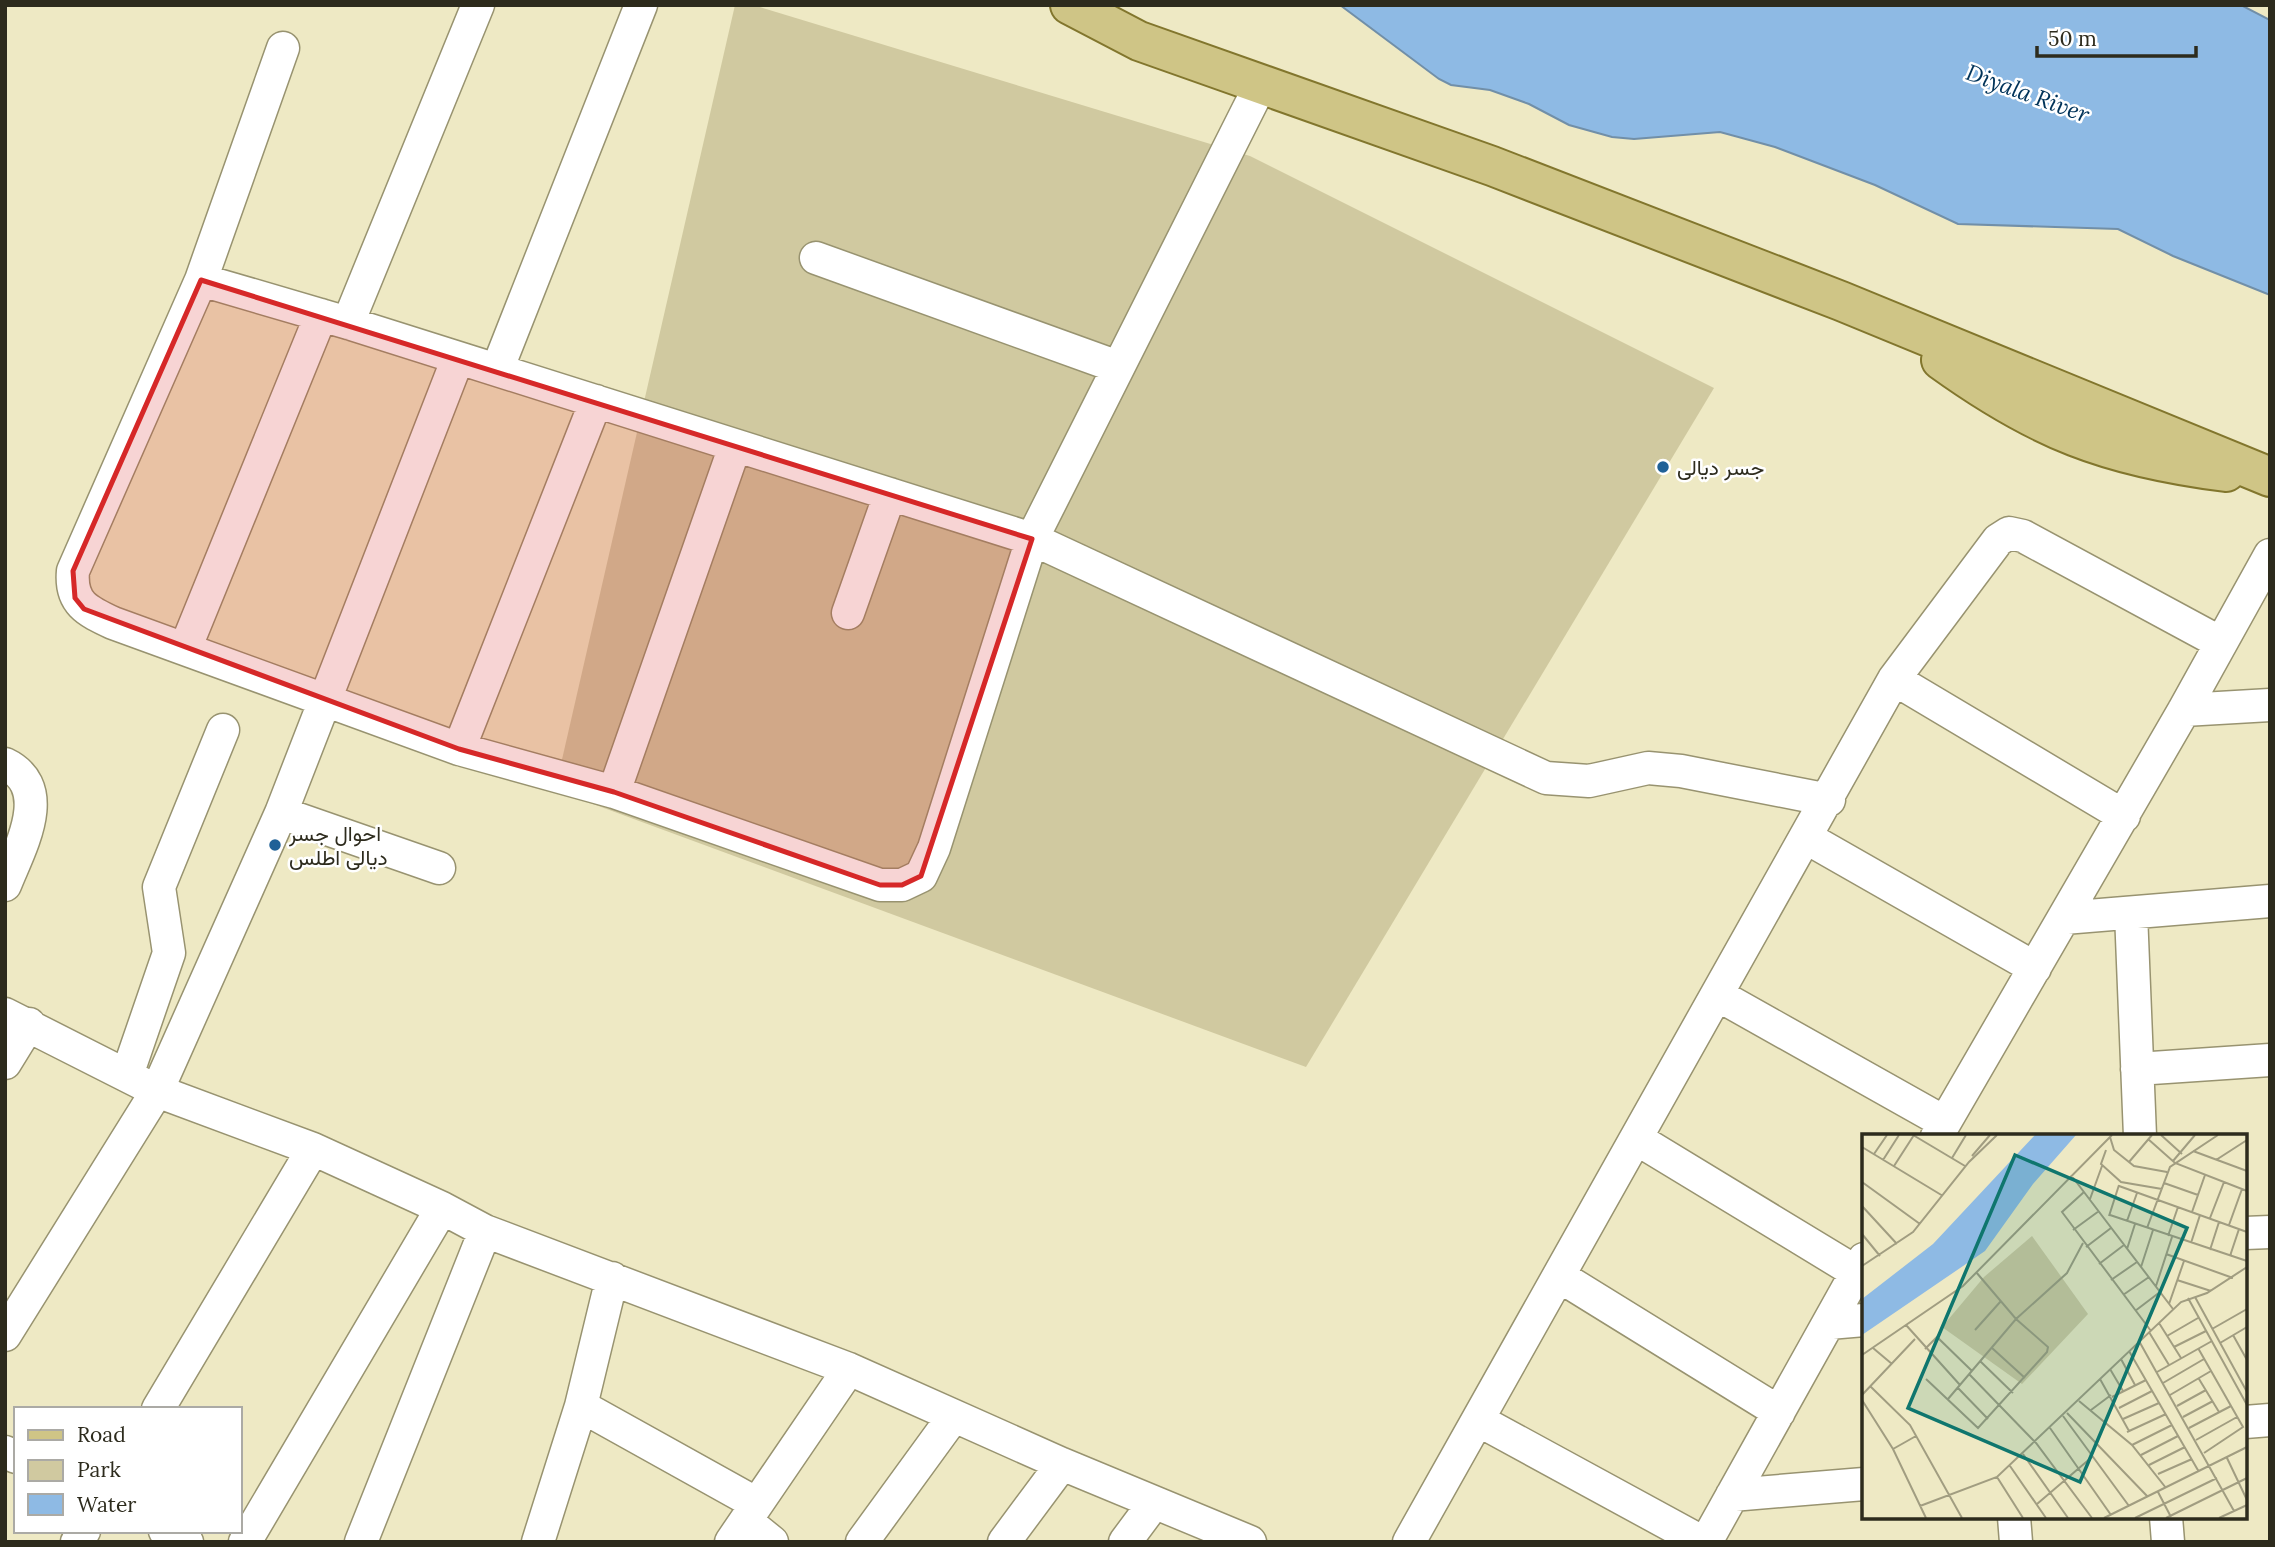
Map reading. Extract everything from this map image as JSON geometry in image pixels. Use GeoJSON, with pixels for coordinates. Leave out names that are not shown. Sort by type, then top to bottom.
{"type":"FeatureCollection","features":[{"type":"Feature","properties":{"kind":"main road"},"geometry":{"type":"LineString","coordinates":[[1070,5],[1139,41],[1492,166],[1841,301],[2270,478]]}},
{"type":"Feature","properties":{"kind":"street"},"geometry":{"type":"LineString","coordinates":[[184,649],[478,5]]}},
{"type":"Feature","properties":{"kind":"street"},"geometry":{"type":"LineString","coordinates":[[497,370],[641,5]]}},
{"type":"Feature","properties":{"kind":"street"},"geometry":{"type":"LineString","coordinates":[[283,48],[201,280],[73,571],[75,598],[84,610],[459,749],[614,792],[880,885],[902,885],[921,876],[934,848],[1032,539],[1261,84]]}},
{"type":"Feature","properties":{"kind":"street"},"geometry":{"type":"LineString","coordinates":[[817,258],[1118,367]]}},
{"type":"Feature","properties":{"kind":"street"},"geometry":{"type":"LineString","coordinates":[[201,280],[335,319],[1032,539],[1546,778],[1589,781],[1648,768],[1681,771],[1829,800]]}},
{"type":"Feature","properties":{"kind":"street"},"geometry":{"type":"LineString","coordinates":[[5,1335],[157,1091],[281,813],[458,358]]}},
{"type":"Feature","properties":{"kind":"street"},"geometry":{"type":"LineString","coordinates":[[459,749],[596,401]]}},
{"type":"Feature","properties":{"kind":"street"},"geometry":{"type":"LineString","coordinates":[[614,792],[735,446]]}},
{"type":"Feature","properties":{"kind":"street"},"geometry":{"type":"LineString","coordinates":[[848,613],[890,494]]}},
{"type":"Feature","properties":{"kind":"street"},"geometry":{"type":"LineString","coordinates":[[1409,1542],[1895,679],[1998,540],[2009,533],[2023,536],[2221,643]]}},
{"type":"Feature","properties":{"kind":"street"},"geometry":{"type":"LineString","coordinates":[[1718,995],[1940,1129],[2185,710],[2270,555]]}},
{"type":"Feature","properties":{"kind":"street"},"geometry":{"type":"LineString","coordinates":[[1895,679],[2124,816]]}},
{"type":"Feature","properties":{"kind":"street"},"geometry":{"type":"LineString","coordinates":[[2185,710],[2270,705]]}},
{"type":"Feature","properties":{"kind":"street"},"geometry":{"type":"LineString","coordinates":[[127,1075],[169,953],[159,887],[223,730]]}},
{"type":"Feature","properties":{"kind":"street"},"geometry":{"type":"LineString","coordinates":[[5,764],[23,779],[32,797],[31,814],[5,885]]}},
{"type":"Feature","properties":{"kind":"street"},"geometry":{"type":"LineString","coordinates":[[281,813],[439,868]]}},
{"type":"Feature","properties":{"kind":"street"},"geometry":{"type":"LineString","coordinates":[[1807,838],[2035,968]]}},
{"type":"Feature","properties":{"kind":"street"},"geometry":{"type":"LineString","coordinates":[[2064,918],[2270,901]]}},
{"type":"Feature","properties":{"kind":"street"},"geometry":{"type":"LineString","coordinates":[[2131,913],[2140,1134]]}},
{"type":"Feature","properties":{"kind":"street"},"geometry":{"type":"LineString","coordinates":[[5,1063],[17,1019],[157,1091],[313,1149],[442,1208],[485,1231],[849,1369],[953,1418],[1250,1542]]}},
{"type":"Feature","properties":{"kind":"street"},"geometry":{"type":"LineString","coordinates":[[2137,1069],[2270,1060]]}},
{"type":"Feature","properties":{"kind":"street"},"geometry":{"type":"LineString","coordinates":[[1478,1420],[1704,1542],[1779,1412],[1860,1266],[1637,1139]]}},
{"type":"Feature","properties":{"kind":"street"},"geometry":{"type":"LineString","coordinates":[[159,1407],[313,1149]]}},
{"type":"Feature","properties":{"kind":"street"},"geometry":{"type":"LineString","coordinates":[[244,1542],[442,1208]]}},
{"type":"Feature","properties":{"kind":"street"},"geometry":{"type":"LineString","coordinates":[[361,1542],[485,1231]]}},
{"type":"Feature","properties":{"kind":"street"},"geometry":{"type":"LineString","coordinates":[[2247,1233],[2270,1232]]}},
{"type":"Feature","properties":{"kind":"street"},"geometry":{"type":"LineString","coordinates":[[1559,1276],[1779,1412]]}},
{"type":"Feature","properties":{"kind":"street"},"geometry":{"type":"LineString","coordinates":[[538,1542],[580,1406],[612,1278]]}},
{"type":"Feature","properties":{"kind":"street"},"geometry":{"type":"LineString","coordinates":[[1829,1322],[1862,1320]]}},
{"type":"Feature","properties":{"kind":"street"},"geometry":{"type":"LineString","coordinates":[[745,1522],[849,1369]]}},
{"type":"Feature","properties":{"kind":"street"},"geometry":{"type":"LineString","coordinates":[[580,1406],[772,1542]]}},
{"type":"Feature","properties":{"kind":"street"},"geometry":{"type":"LineString","coordinates":[[862,1542],[953,1418]]}},
{"type":"Feature","properties":{"kind":"street"},"geometry":{"type":"LineString","coordinates":[[2247,1422],[2270,1420]]}},
{"type":"Feature","properties":{"kind":"street"},"geometry":{"type":"LineString","coordinates":[[1004,1542],[1062,1464]]}},
{"type":"Feature","properties":{"kind":"street"},"geometry":{"type":"LineString","coordinates":[[1732,1495],[1862,1484]]}},
{"type":"Feature","properties":{"kind":"street"},"geometry":{"type":"LineString","coordinates":[[1125,1542],[1154,1503]]}},
{"type":"Feature","properties":{"kind":"street"},"geometry":{"type":"LineString","coordinates":[[2014,1519],[2016,1542]]}},
{"type":"Feature","properties":{"kind":"street"},"geometry":{"type":"LineString","coordinates":[[2166,1519],[2168,1542]]}},
{"type":"Feature","properties":{"kind":"street"},"geometry":{"type":"LineString","coordinates":[[169,1533],[187,1542]]}},
{"type":"Feature","properties":{"kind":"highlighted area"},"geometry":{"type":"Polygon","coordinates":[[[201,280],[1032,539],[921,876],[902,885],[880,885],[614,792],[459,749],[84,609],[75,598],[73,571],[201,280]]]}},
{"type":"Feature","properties":{"kind":"green space"},"geometry":{"type":"Polygon","coordinates":[[[735,5],[753,5],[1250,156],[1714,388],[1306,1067],[555,790],[735,5]]]}},
{"type":"Feature","properties":{"kind":"water","name":"Diyala River"},"geometry":{"type":"Polygon","coordinates":[[[1340,5],[2241,5],[2270,20],[2270,295],[2173,256],[2118,229],[1958,224],[1875,185],[1775,147],[1720,132],[1634,139],[1612,137],[1569,125],[1529,104],[1490,90],[1451,85],[1439,79],[1340,5]]]}},
{"type":"Feature","properties":{"kind":"place","name":"جسر ديالى"},"geometry":{"type":"Point","coordinates":[1663,467]}},
{"type":"Feature","properties":{"kind":"place","name":"احوال جسر ديالى اطلس"},"geometry":{"type":"Point","coordinates":[275,845]}}]}
